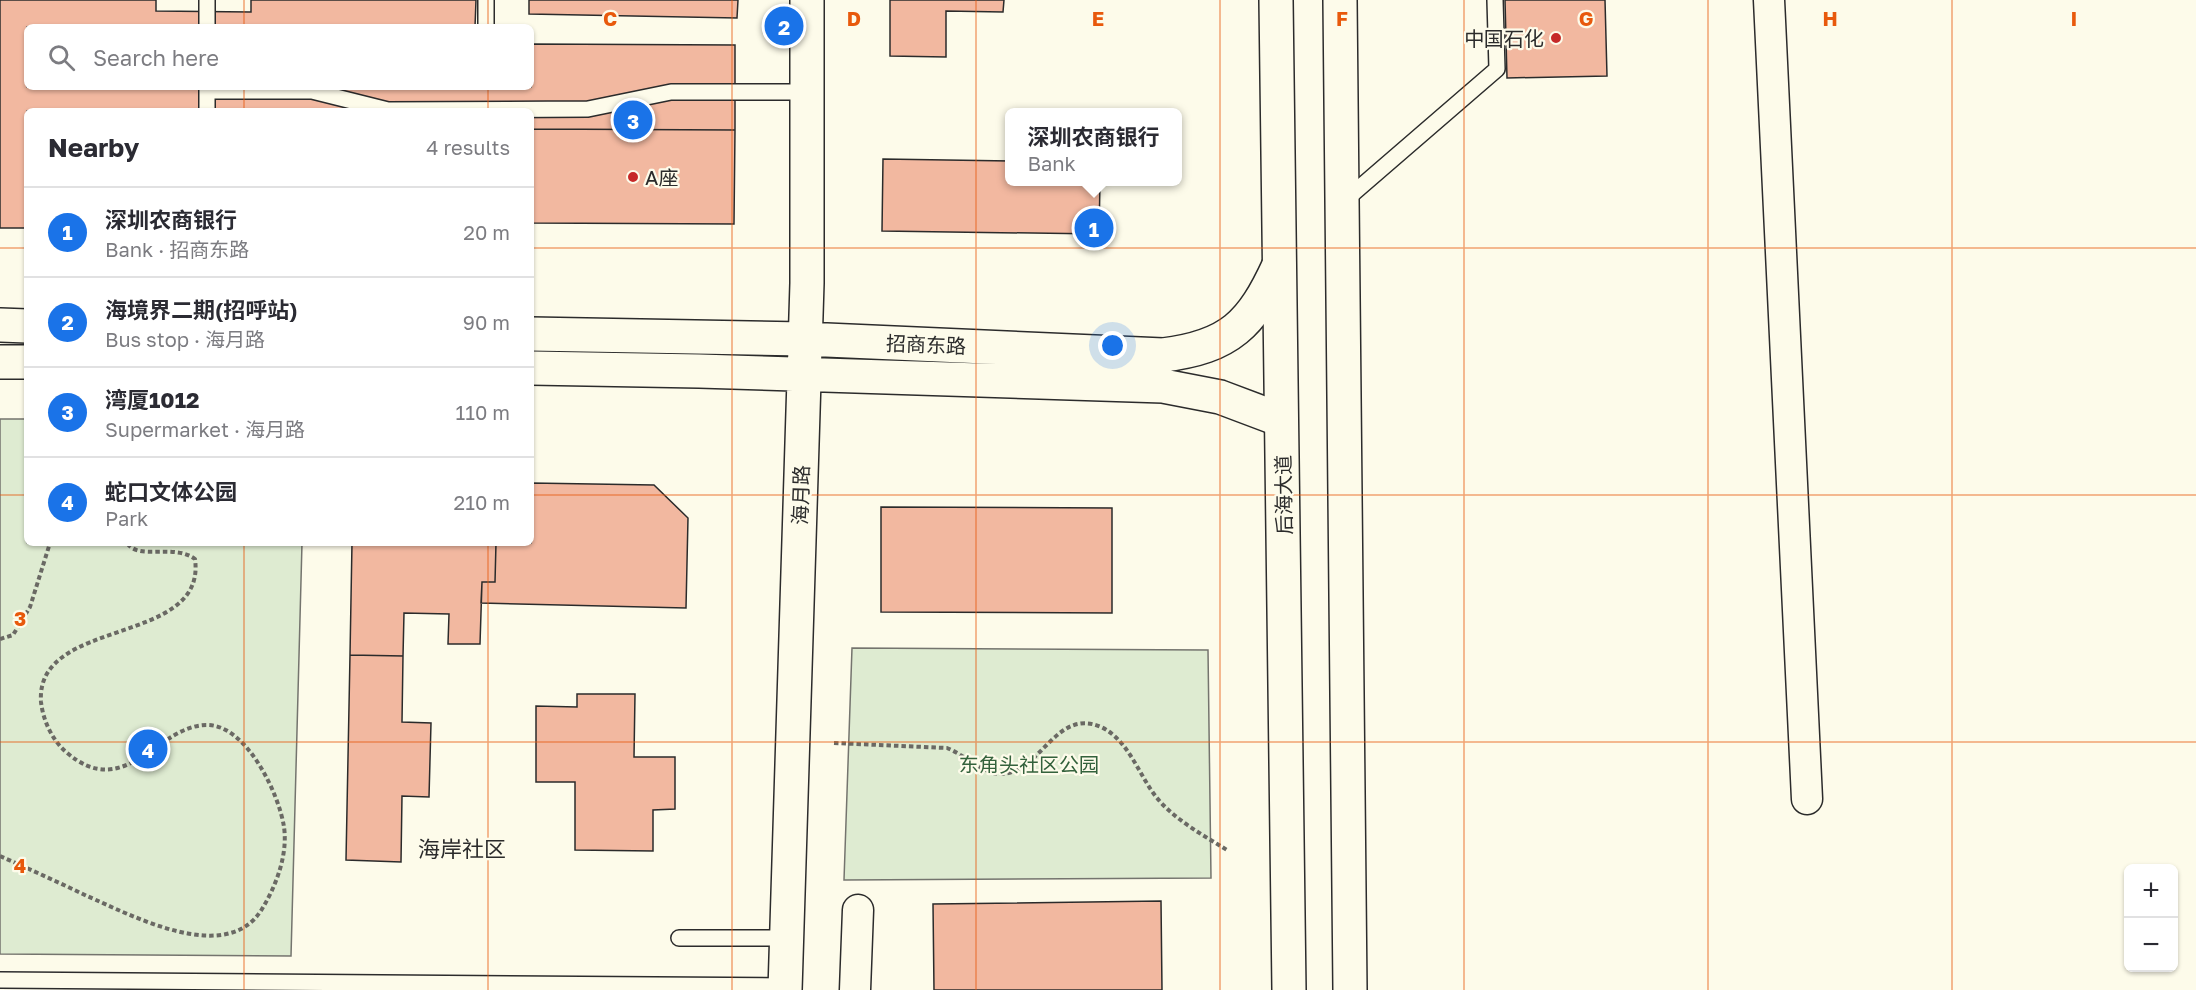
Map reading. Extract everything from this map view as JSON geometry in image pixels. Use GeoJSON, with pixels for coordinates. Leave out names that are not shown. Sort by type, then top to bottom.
{"type":"FeatureCollection","features":[{"type":"Feature","properties":{"kind":"street","name":"海月路"},"geometry":{"type":"LineString","coordinates":[[785,988],[804,339],[807,0]]}},
{"type":"Feature","properties":{"kind":"street","name":"后海大道"},"geometry":{"type":"LineString","coordinates":[[1276,0],[1289,990]]}},
{"type":"Feature","properties":{"kind":"street"},"geometry":{"type":"LineString","coordinates":[[1340,0],[1340,204],[1350,990]]}},
{"type":"Feature","properties":{"kind":"street"},"geometry":{"type":"LineString","coordinates":[[1769,0],[1807,799]]}},
{"type":"Feature","properties":{"kind":"street","name":"招商东路"},"geometry":{"type":"LineString","coordinates":[[534,334],[804,339],[1162,355],[1187,352],[1221,340],[1243,324],[1263,300],[1279,265]]}},
{"type":"Feature","properties":{"kind":"street"},"geometry":{"type":"LineString","coordinates":[[0,325],[24,326]]}},
{"type":"Feature","properties":{"kind":"street"},"geometry":{"type":"LineString","coordinates":[[0,362],[24,362]]}},
{"type":"Feature","properties":{"kind":"street","name":"招商东路"},"geometry":{"type":"LineString","coordinates":[[534,368],[1163,386],[1220,397],[1281,420]]}},
{"type":"Feature","properties":{"kind":"street"},"geometry":{"type":"LineString","coordinates":[[855,990],[858,910]]}},
{"type":"Feature","properties":{"kind":"lane"},"geometry":{"type":"LineString","coordinates":[[207,0],[207,24]]}},
{"type":"Feature","properties":{"kind":"lane"},"geometry":{"type":"LineString","coordinates":[[486,0],[486,24]]}},
{"type":"Feature","properties":{"kind":"lane"},"geometry":{"type":"LineString","coordinates":[[1340,204],[1497,69],[1494,0]]}},
{"type":"Feature","properties":{"kind":"lane"},"geometry":{"type":"LineString","coordinates":[[207,90],[207,108]]}},
{"type":"Feature","properties":{"kind":"lane"},"geometry":{"type":"LineString","coordinates":[[260,90],[312,91],[380,108]]}},
{"type":"Feature","properties":{"kind":"lane"},"geometry":{"type":"LineString","coordinates":[[534,109],[588,109],[671,92],[807,92]]}},
{"type":"Feature","properties":{"kind":"lane"},"geometry":{"type":"LineString","coordinates":[[679,938],[786,938]]}},
{"type":"Feature","properties":{"kind":"lane"},"geometry":{"type":"LineString","coordinates":[[0,980],[785,988]]}},
{"type":"Feature","properties":{"kind":"path"},"geometry":{"type":"LineString","coordinates":[[0,639],[13,635],[30,607],[49,546]]}},
{"type":"Feature","properties":{"kind":"path"},"geometry":{"type":"LineString","coordinates":[[0,856],[140,920],[174,932],[211,936],[237,930],[257,917],[270,895],[281,865],[284,828],[274,790],[251,752],[229,733],[210,725],[190,728],[124,767],[101,769],[78,762],[57,744],[46,724],[41,701],[44,681],[53,664],[80,645],[146,623],[169,610],[184,598],[193,584],[197,570],[195,559],[187,553],[170,549],[139,551],[132,546]]}},
{"type":"Feature","properties":{"kind":"path"},"geometry":{"type":"LineString","coordinates":[[834,743],[947,748],[964,754],[979,767],[998,774],[1027,765],[1057,733],[1071,726],[1087,723],[1102,727],[1128,751],[1158,799],[1184,822],[1227,850]]}},
{"type":"Feature","properties":{"kind":"green space"},"geometry":{"type":"Polygon","coordinates":[[[0,419],[24,419],[24,546],[302,546],[291,956],[0,954],[0,419]]]}},
{"type":"Feature","properties":{"kind":"green space","name":"东角头社区公园"},"geometry":{"type":"Polygon","coordinates":[[[852,648],[1208,650],[1211,878],[844,880],[852,648]]]}},
{"type":"Feature","properties":{"kind":"building"},"geometry":{"type":"Polygon","coordinates":[[[0,0],[156,0],[156,11],[251,12],[251,0],[476,0],[475,24],[24,24],[24,90],[534,90],[534,44],[735,45],[735,130],[534,129],[534,108],[24,108],[24,228],[0,228],[0,0]]]}},
{"type":"Feature","properties":{"kind":"building"},"geometry":{"type":"Polygon","coordinates":[[[529,0],[738,0],[737,18],[529,14],[529,0]]]}},
{"type":"Feature","properties":{"kind":"building"},"geometry":{"type":"Polygon","coordinates":[[[890,0],[1004,0],[1003,12],[946,11],[946,57],[890,56],[890,0]]]}},
{"type":"Feature","properties":{"kind":"building","name":"中国石化"},"geometry":{"type":"Polygon","coordinates":[[[1505,0],[1605,0],[1607,76],[1507,78],[1505,0]]]}},
{"type":"Feature","properties":{"kind":"building","name":"A座"},"geometry":{"type":"Polygon","coordinates":[[[534,129],[735,130],[734,224],[534,223],[534,129]]]}},
{"type":"Feature","properties":{"kind":"building"},"geometry":{"type":"Polygon","coordinates":[[[883,159],[1005,161],[1005,186],[1100,186],[1099,234],[882,231],[883,159]]]}},
{"type":"Feature","properties":{"kind":"building"},"geometry":{"type":"Polygon","coordinates":[[[534,483],[654,485],[688,518],[686,608],[481,603],[482,582],[495,582],[496,546],[534,546],[534,483]]]}},
{"type":"Feature","properties":{"kind":"building"},"geometry":{"type":"Polygon","coordinates":[[[881,507],[1112,508],[1112,613],[881,612],[881,507]]]}},
{"type":"Feature","properties":{"kind":"building"},"geometry":{"type":"Polygon","coordinates":[[[352,546],[496,546],[495,582],[482,582],[480,644],[448,644],[449,614],[404,613],[403,656],[350,655],[352,546]]]}},
{"type":"Feature","properties":{"kind":"building"},"geometry":{"type":"Polygon","coordinates":[[[350,655],[403,656],[402,722],[431,723],[429,797],[402,796],[401,862],[346,860],[350,655]]]}},
{"type":"Feature","properties":{"kind":"building"},"geometry":{"type":"Polygon","coordinates":[[[577,694],[635,694],[634,757],[675,757],[675,809],[653,810],[653,851],[575,850],[575,782],[536,782],[536,706],[577,707],[577,694]]]}},
{"type":"Feature","properties":{"kind":"building"},"geometry":{"type":"Polygon","coordinates":[[[1161,901],[1162,990],[934,990],[933,904],[1161,901]]]}},
{"type":"Feature","properties":{"kind":"place","name":"海境界二期(招呼站)"},"geometry":{"type":"Point","coordinates":[784,26]}},
{"type":"Feature","properties":{"kind":"place","name":"中国石化"},"geometry":{"type":"Point","coordinates":[1556,38]}},
{"type":"Feature","properties":{"kind":"place","name":"湾厦1012"},"geometry":{"type":"Point","coordinates":[633,120]}},
{"type":"Feature","properties":{"kind":"place","name":"A座"},"geometry":{"type":"Point","coordinates":[633,177]}},
{"type":"Feature","properties":{"kind":"place","name":"深圳农商银行"},"geometry":{"type":"Point","coordinates":[1094,228]}},
{"type":"Feature","properties":{"kind":"place","name":"蛇口文体公园"},"geometry":{"type":"Point","coordinates":[148,749]}},
{"type":"Feature","properties":{"kind":"district","name":"海岸社区"},"geometry":{"type":"Point","coordinates":[462,848]}}]}
